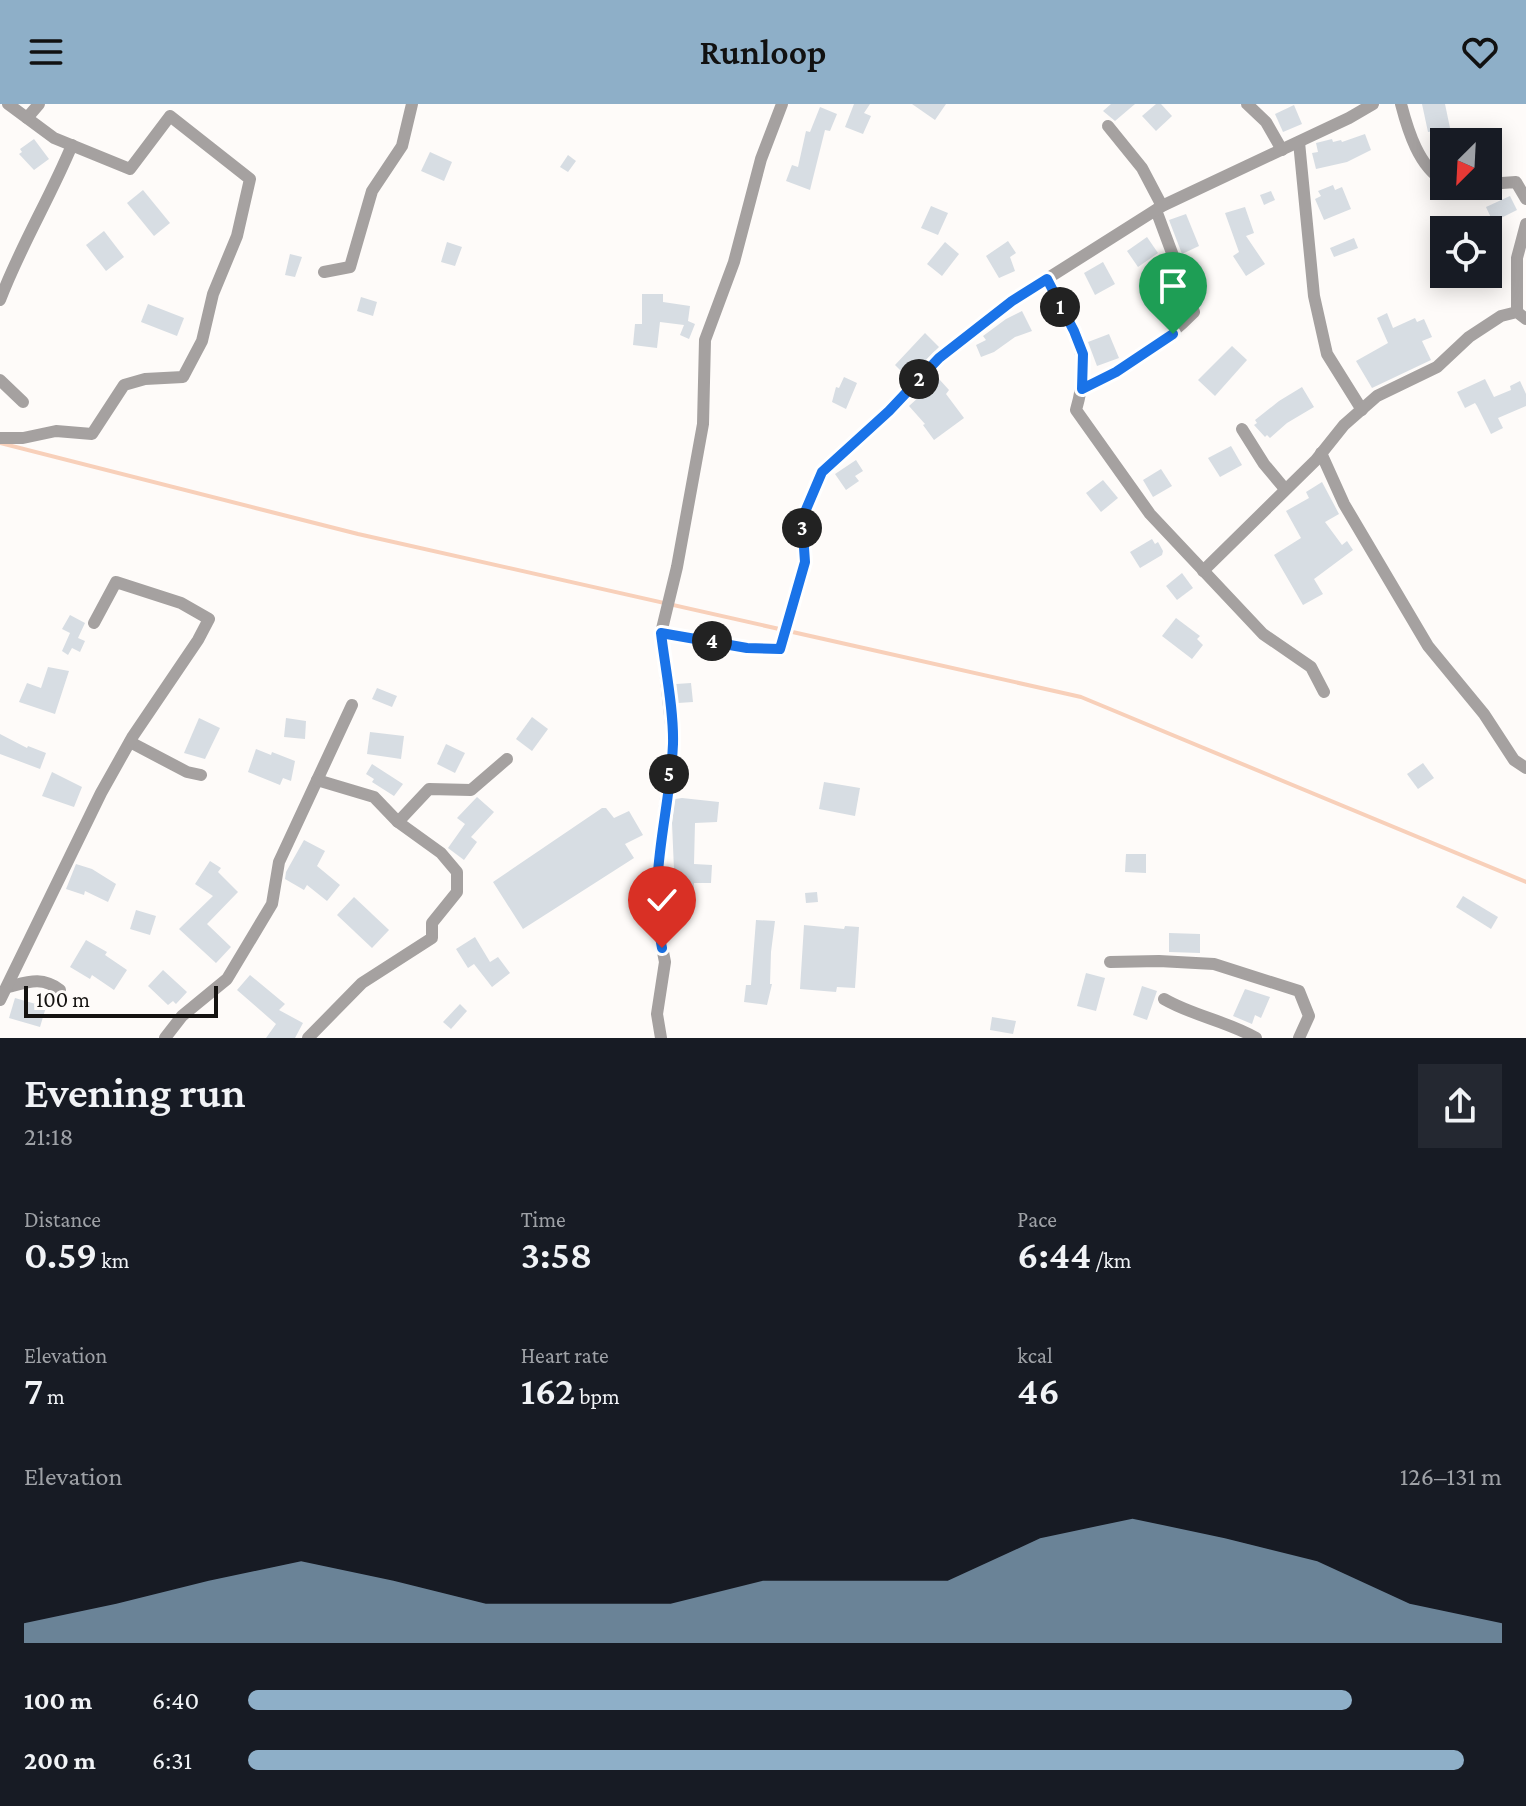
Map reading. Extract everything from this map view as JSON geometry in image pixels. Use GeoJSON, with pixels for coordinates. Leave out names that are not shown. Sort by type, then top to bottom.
{"type":"FeatureCollection","features":[{"type":"Feature","properties":{"kind":"street"},"geometry":{"type":"LineString","coordinates":[[0,438],[23,438],[56,431],[92,434],[124,385],[145,379],[183,377],[202,341],[213,294],[237,236],[250,179],[170,116],[130,169],[54,138],[8,104]]}},
{"type":"Feature","properties":{"kind":"street"},"geometry":{"type":"LineString","coordinates":[[27,118],[39,104]]}},
{"type":"Feature","properties":{"kind":"street"},"geometry":{"type":"LineString","coordinates":[[324,272],[350,267],[372,191],[402,146],[412,104]]}},
{"type":"Feature","properties":{"kind":"street"},"geometry":{"type":"LineString","coordinates":[[661,1038],[657,1014],[665,962],[658,927],[656,875],[673,743],[661,633],[677,567],[703,424],[705,340],[734,262],[761,159],[782,104]]}},
{"type":"Feature","properties":{"kind":"street"},"geometry":{"type":"LineString","coordinates":[[1247,104],[1266,122],[1282,150]]}},
{"type":"Feature","properties":{"kind":"street"},"geometry":{"type":"LineString","coordinates":[[661,633],[747,648],[780,649],[805,562],[802,519],[822,472],[889,411],[939,358],[1012,301],[1159,208],[1373,104]]}},
{"type":"Feature","properties":{"kind":"street"},"geometry":{"type":"LineString","coordinates":[[1401,104],[1407,127],[1430,173]]}},
{"type":"Feature","properties":{"kind":"street"},"geometry":{"type":"LineString","coordinates":[[1082,389],[1116,372],[1173,334],[1194,312],[1159,208],[1142,168],[1108,126]]}},
{"type":"Feature","properties":{"kind":"street"},"geometry":{"type":"LineString","coordinates":[[1299,142],[1314,296],[1327,354],[1362,410]]}},
{"type":"Feature","properties":{"kind":"street"},"geometry":{"type":"LineString","coordinates":[[0,300],[72,145]]}},
{"type":"Feature","properties":{"kind":"street"},"geometry":{"type":"LineString","coordinates":[[1502,183],[1516,182],[1526,199]]}},
{"type":"Feature","properties":{"kind":"street"},"geometry":{"type":"LineString","coordinates":[[1203,571],[1321,453],[1344,425],[1377,396],[1437,367],[1469,337],[1501,316],[1521,315],[1517,258],[1526,224]]}},
{"type":"Feature","properties":{"kind":"street"},"geometry":{"type":"LineString","coordinates":[[1047,279],[1083,354],[1082,389],[1076,410],[1096,440],[1150,514],[1263,634],[1311,667],[1324,692]]}},
{"type":"Feature","properties":{"kind":"street"},"geometry":{"type":"LineString","coordinates":[[0,380],[23,402]]}},
{"type":"Feature","properties":{"kind":"street"},"geometry":{"type":"LineString","coordinates":[[1242,429],[1264,464],[1285,489]]}},
{"type":"Feature","properties":{"kind":"street"},"geometry":{"type":"LineString","coordinates":[[1321,453],[1344,504],[1428,646],[1484,714],[1514,760],[1526,768]]}},
{"type":"Feature","properties":{"kind":"street"},"geometry":{"type":"LineString","coordinates":[[0,1000],[79,837],[130,742],[209,619],[181,603],[116,582],[94,623]]}},
{"type":"Feature","properties":{"kind":"street"},"geometry":{"type":"LineString","coordinates":[[165,1038],[182,1016],[227,979],[272,904],[279,862],[352,705]]}},
{"type":"Feature","properties":{"kind":"street"},"geometry":{"type":"LineString","coordinates":[[130,742],[187,772],[201,775]]}},
{"type":"Feature","properties":{"kind":"street"},"geometry":{"type":"LineString","coordinates":[[398,822],[429,789],[471,790],[507,759]]}},
{"type":"Feature","properties":{"kind":"street"},"geometry":{"type":"LineString","coordinates":[[308,1038],[362,983],[432,938],[432,923],[457,892],[457,872],[441,853],[398,822],[374,797],[317,780]]}},
{"type":"Feature","properties":{"kind":"street"},"geometry":{"type":"LineString","coordinates":[[1110,962],[1214,964],[1299,991],[1309,1016],[1299,1038]]}},
{"type":"Feature","properties":{"kind":"street"},"geometry":{"type":"LineString","coordinates":[[8,987],[32,981],[49,982],[60,990]]}},
{"type":"Feature","properties":{"kind":"street"},"geometry":{"type":"LineString","coordinates":[[1164,999],[1256,1038]]}},
{"type":"Feature","properties":{"kind":"building"},"geometry":{"type":"Polygon","coordinates":[[[854,104],[870,104],[864,113],[871,116],[863,134],[845,127],[854,104]]]}},
{"type":"Feature","properties":{"kind":"building"},"geometry":{"type":"Polygon","coordinates":[[[912,104],[946,104],[935,120],[912,104]]]}},
{"type":"Feature","properties":{"kind":"building"},"geometry":{"type":"Polygon","coordinates":[[[1111,104],[1135,104],[1115,121],[1103,111],[1111,104]]]}},
{"type":"Feature","properties":{"kind":"building"},"geometry":{"type":"Polygon","coordinates":[[[1156,104],[1161,104],[1172,116],[1156,131],[1142,116],[1156,104]]]}},
{"type":"Feature","properties":{"kind":"building"},"geometry":{"type":"Polygon","coordinates":[[[1422,104],[1445,104],[1450,128],[1430,128],[1428,132],[1422,104]]]}},
{"type":"Feature","properties":{"kind":"building"},"geometry":{"type":"Polygon","coordinates":[[[1294,105],[1302,124],[1283,132],[1275,114],[1294,105]]]}},
{"type":"Feature","properties":{"kind":"building"},"geometry":{"type":"Polygon","coordinates":[[[820,107],[837,114],[830,131],[825,130],[810,190],[786,181],[792,165],[798,167],[806,131],[810,132],[820,107]]]}},
{"type":"Feature","properties":{"kind":"building"},"geometry":{"type":"Polygon","coordinates":[[[1365,134],[1371,150],[1347,162],[1316,169],[1312,153],[1318,152],[1316,143],[1332,139],[1333,142],[1342,142],[1365,134]]]}},
{"type":"Feature","properties":{"kind":"building"},"geometry":{"type":"Polygon","coordinates":[[[34,139],[49,159],[34,170],[19,154],[22,152],[20,149],[34,139]]]}},
{"type":"Feature","properties":{"kind":"building"},"geometry":{"type":"Polygon","coordinates":[[[430,152],[452,162],[444,181],[421,171],[430,152]]]}},
{"type":"Feature","properties":{"kind":"building"},"geometry":{"type":"Polygon","coordinates":[[[568,155],[576,161],[568,172],[560,167],[568,155]]]}},
{"type":"Feature","properties":{"kind":"building"},"geometry":{"type":"Polygon","coordinates":[[[1333,185],[1335,190],[1342,187],[1351,209],[1324,220],[1315,199],[1321,196],[1318,191],[1333,185]]]}},
{"type":"Feature","properties":{"kind":"building"},"geometry":{"type":"Polygon","coordinates":[[[143,190],[170,223],[154,236],[127,203],[143,190]]]}},
{"type":"Feature","properties":{"kind":"building"},"geometry":{"type":"Polygon","coordinates":[[[1271,191],[1275,200],[1264,205],[1260,195],[1271,191]]]}},
{"type":"Feature","properties":{"kind":"building"},"geometry":{"type":"Polygon","coordinates":[[[1510,196],[1517,210],[1502,218],[1490,216],[1486,207],[1510,196]]]}},
{"type":"Feature","properties":{"kind":"building"},"geometry":{"type":"Polygon","coordinates":[[[931,206],[948,213],[938,235],[921,228],[931,206]]]}},
{"type":"Feature","properties":{"kind":"building"},"geometry":{"type":"Polygon","coordinates":[[[1245,207],[1254,233],[1246,236],[1265,264],[1246,276],[1233,256],[1239,252],[1225,213],[1245,207]]]}},
{"type":"Feature","properties":{"kind":"building"},"geometry":{"type":"Polygon","coordinates":[[[1186,214],[1199,246],[1182,254],[1169,220],[1186,214]]]}},
{"type":"Feature","properties":{"kind":"building"},"geometry":{"type":"Polygon","coordinates":[[[104,231],[124,257],[106,271],[86,245],[104,231]]]}},
{"type":"Feature","properties":{"kind":"building"},"geometry":{"type":"Polygon","coordinates":[[[1147,237],[1158,253],[1138,267],[1127,251],[1147,237]]]}},
{"type":"Feature","properties":{"kind":"building"},"geometry":{"type":"Polygon","coordinates":[[[1354,238],[1358,248],[1334,257],[1330,248],[1354,238]]]}},
{"type":"Feature","properties":{"kind":"building"},"geometry":{"type":"Polygon","coordinates":[[[1008,241],[1016,253],[1010,257],[1015,271],[999,278],[986,256],[1008,241]]]}},
{"type":"Feature","properties":{"kind":"building"},"geometry":{"type":"Polygon","coordinates":[[[447,242],[462,247],[455,266],[441,262],[447,242]]]}},
{"type":"Feature","properties":{"kind":"building"},"geometry":{"type":"Polygon","coordinates":[[[945,242],[959,254],[942,276],[927,264],[945,242]]]}},
{"type":"Feature","properties":{"kind":"building"},"geometry":{"type":"Polygon","coordinates":[[[290,254],[302,257],[295,277],[285,275],[290,254]]]}},
{"type":"Feature","properties":{"kind":"building"},"geometry":{"type":"Polygon","coordinates":[[[1103,262],[1115,284],[1095,295],[1084,273],[1103,262]]]}},
{"type":"Feature","properties":{"kind":"building"},"geometry":{"type":"Polygon","coordinates":[[[642,294],[663,294],[663,302],[690,306],[688,321],[695,324],[689,339],[680,335],[684,325],[660,322],[657,348],[633,345],[635,324],[642,324],[642,294]]]}},
{"type":"Feature","properties":{"kind":"building"},"geometry":{"type":"Polygon","coordinates":[[[361,297],[377,302],[373,316],[357,311],[361,297]]]}},
{"type":"Feature","properties":{"kind":"building"},"geometry":{"type":"Polygon","coordinates":[[[148,304],[184,318],[177,336],[141,322],[148,304]]]}},
{"type":"Feature","properties":{"kind":"building"},"geometry":{"type":"Polygon","coordinates":[[[1022,311],[1032,331],[981,357],[976,345],[986,340],[983,336],[1022,311]]]}},
{"type":"Feature","properties":{"kind":"building"},"geometry":{"type":"Polygon","coordinates":[[[1387,313],[1393,328],[1415,318],[1417,322],[1424,319],[1432,337],[1422,341],[1431,360],[1372,388],[1356,361],[1388,343],[1377,318],[1387,313]]]}},
{"type":"Feature","properties":{"kind":"building"},"geometry":{"type":"Polygon","coordinates":[[[925,333],[939,347],[908,378],[895,365],[925,333]]]}},
{"type":"Feature","properties":{"kind":"building"},"geometry":{"type":"Polygon","coordinates":[[[1109,334],[1119,358],[1097,366],[1088,342],[1109,334]]]}},
{"type":"Feature","properties":{"kind":"building"},"geometry":{"type":"Polygon","coordinates":[[[1232,346],[1247,360],[1215,396],[1198,380],[1232,346]]]}},
{"type":"Feature","properties":{"kind":"building"},"geometry":{"type":"Polygon","coordinates":[[[844,377],[857,383],[846,409],[832,402],[836,387],[839,388],[844,377]]]}},
{"type":"Feature","properties":{"kind":"building"},"geometry":{"type":"Polygon","coordinates":[[[939,379],[949,390],[946,394],[964,418],[934,440],[909,406],[939,379]]]}},
{"type":"Feature","properties":{"kind":"building"},"geometry":{"type":"Polygon","coordinates":[[[1485,379],[1494,397],[1511,390],[1510,386],[1520,381],[1526,394],[1526,406],[1498,418],[1503,428],[1491,434],[1475,403],[1465,408],[1457,392],[1485,379]]]}},
{"type":"Feature","properties":{"kind":"building"},"geometry":{"type":"Polygon","coordinates":[[[1302,387],[1314,407],[1287,423],[1270,438],[1265,437],[1254,425],[1257,423],[1255,420],[1302,387]]]}},
{"type":"Feature","properties":{"kind":"building"},"geometry":{"type":"Polygon","coordinates":[[[1231,446],[1242,465],[1220,477],[1208,458],[1231,446]]]}},
{"type":"Feature","properties":{"kind":"building"},"geometry":{"type":"Polygon","coordinates":[[[856,460],[863,471],[855,476],[859,481],[846,490],[835,474],[856,460]]]}},
{"type":"Feature","properties":{"kind":"building"},"geometry":{"type":"Polygon","coordinates":[[[1161,469],[1172,486],[1153,497],[1143,480],[1161,469]]]}},
{"type":"Feature","properties":{"kind":"building"},"geometry":{"type":"Polygon","coordinates":[[[1103,480],[1118,498],[1101,512],[1086,493],[1103,480]]]}},
{"type":"Feature","properties":{"kind":"building"},"geometry":{"type":"Polygon","coordinates":[[[1322,482],[1339,514],[1325,522],[1342,545],[1347,541],[1353,550],[1314,579],[1323,594],[1303,605],[1274,555],[1301,538],[1286,511],[1309,498],[1306,492],[1322,482]]]}},
{"type":"Feature","properties":{"kind":"building"},"geometry":{"type":"Polygon","coordinates":[[[1152,539],[1155,544],[1158,542],[1162,555],[1140,568],[1130,552],[1152,539]]]}},
{"type":"Feature","properties":{"kind":"building"},"geometry":{"type":"Polygon","coordinates":[[[1182,573],[1193,588],[1177,600],[1166,586],[1182,573]]]}},
{"type":"Feature","properties":{"kind":"building"},"geometry":{"type":"Polygon","coordinates":[[[70,615],[85,623],[78,638],[85,641],[80,652],[72,648],[68,655],[62,651],[70,633],[62,629],[70,615]]]}},
{"type":"Feature","properties":{"kind":"building"},"geometry":{"type":"Polygon","coordinates":[[[1176,618],[1200,636],[1197,639],[1203,645],[1192,659],[1162,636],[1176,618]]]}},
{"type":"Feature","properties":{"kind":"building"},"geometry":{"type":"Polygon","coordinates":[[[48,667],[69,671],[55,714],[19,702],[27,683],[41,688],[48,667]]]}},
{"type":"Feature","properties":{"kind":"building"},"geometry":{"type":"Polygon","coordinates":[[[691,683],[693,702],[678,703],[676,684],[691,683]]]}},
{"type":"Feature","properties":{"kind":"building"},"geometry":{"type":"Polygon","coordinates":[[[377,688],[397,696],[392,707],[372,699],[377,688]]]}},
{"type":"Feature","properties":{"kind":"building"},"geometry":{"type":"Polygon","coordinates":[[[532,717],[548,729],[532,751],[516,739],[532,717]]]}},
{"type":"Feature","properties":{"kind":"building"},"geometry":{"type":"Polygon","coordinates":[[[199,718],[220,728],[205,759],[184,753],[199,718]]]}},
{"type":"Feature","properties":{"kind":"building"},"geometry":{"type":"Polygon","coordinates":[[[286,718],[306,721],[305,739],[284,737],[286,718]]]}},
{"type":"Feature","properties":{"kind":"building"},"geometry":{"type":"Polygon","coordinates":[[[370,732],[404,736],[401,759],[367,754],[370,732]]]}},
{"type":"Feature","properties":{"kind":"building"},"geometry":{"type":"Polygon","coordinates":[[[0,734],[27,748],[46,753],[40,769],[0,754],[0,734]]]}},
{"type":"Feature","properties":{"kind":"building"},"geometry":{"type":"Polygon","coordinates":[[[446,744],[465,753],[455,773],[437,764],[446,744]]]}},
{"type":"Feature","properties":{"kind":"building"},"geometry":{"type":"Polygon","coordinates":[[[256,749],[295,761],[291,781],[283,778],[280,785],[248,772],[256,749]]]}},
{"type":"Feature","properties":{"kind":"building"},"geometry":{"type":"Polygon","coordinates":[[[1423,763],[1434,778],[1418,789],[1407,774],[1423,763]]]}},
{"type":"Feature","properties":{"kind":"building"},"geometry":{"type":"Polygon","coordinates":[[[372,764],[403,784],[394,796],[372,782],[374,779],[366,774],[372,764]]]}},
{"type":"Feature","properties":{"kind":"building"},"geometry":{"type":"Polygon","coordinates":[[[52,772],[82,787],[74,807],[42,796],[52,772]]]}},
{"type":"Feature","properties":{"kind":"building"},"geometry":{"type":"Polygon","coordinates":[[[824,782],[860,788],[855,816],[819,809],[824,782]]]}},
{"type":"Feature","properties":{"kind":"building"},"geometry":{"type":"Polygon","coordinates":[[[477,797],[494,812],[471,837],[477,842],[464,860],[448,848],[465,824],[457,818],[477,797]]]}},
{"type":"Feature","properties":{"kind":"building"},"geometry":{"type":"Polygon","coordinates":[[[675,799],[719,802],[717,822],[695,823],[694,864],[712,865],[711,883],[694,883],[693,898],[670,897],[674,870],[672,823],[675,799]]]}},
{"type":"Feature","properties":{"kind":"building"},"geometry":{"type":"Polygon","coordinates":[[[606,808],[614,818],[629,811],[643,835],[625,844],[634,858],[523,929],[493,882],[606,808]]]}},
{"type":"Feature","properties":{"kind":"building"},"geometry":{"type":"Polygon","coordinates":[[[304,840],[325,851],[317,866],[340,885],[327,901],[307,885],[304,890],[285,879],[304,840]]]}},
{"type":"Feature","properties":{"kind":"building"},"geometry":{"type":"Polygon","coordinates":[[[1126,854],[1146,854],[1146,873],[1125,872],[1126,854]]]}},
{"type":"Feature","properties":{"kind":"building"},"geometry":{"type":"Polygon","coordinates":[[[210,861],[221,868],[218,872],[238,892],[207,924],[231,947],[216,963],[179,929],[213,896],[195,884],[210,861]]]}},
{"type":"Feature","properties":{"kind":"building"},"geometry":{"type":"Polygon","coordinates":[[[76,864],[92,869],[116,884],[108,902],[85,891],[84,895],[66,889],[76,864]]]}},
{"type":"Feature","properties":{"kind":"building"},"geometry":{"type":"Polygon","coordinates":[[[817,892],[818,902],[806,903],[805,893],[817,892]]]}},
{"type":"Feature","properties":{"kind":"building"},"geometry":{"type":"Polygon","coordinates":[[[1463,896],[1498,917],[1491,929],[1456,907],[1463,896]]]}},
{"type":"Feature","properties":{"kind":"building"},"geometry":{"type":"Polygon","coordinates":[[[354,897],[389,930],[372,948],[337,915],[354,897]]]}},
{"type":"Feature","properties":{"kind":"building"},"geometry":{"type":"Polygon","coordinates":[[[136,910],[156,916],[150,935],[130,929],[136,910]]]}},
{"type":"Feature","properties":{"kind":"building"},"geometry":{"type":"Polygon","coordinates":[[[756,920],[775,921],[771,952],[772,984],[767,1005],[744,1002],[746,985],[751,985],[756,920]]]}},
{"type":"Feature","properties":{"kind":"building"},"geometry":{"type":"Polygon","coordinates":[[[804,925],[844,929],[845,926],[859,927],[855,988],[837,987],[836,992],[800,989],[804,925]]]}},
{"type":"Feature","properties":{"kind":"building"},"geometry":{"type":"Polygon","coordinates":[[[1169,933],[1200,934],[1200,953],[1169,952],[1169,933]]]}},
{"type":"Feature","properties":{"kind":"building"},"geometry":{"type":"Polygon","coordinates":[[[475,937],[490,962],[498,957],[510,973],[492,987],[474,964],[468,968],[456,949],[475,937]]]}},
{"type":"Feature","properties":{"kind":"building"},"geometry":{"type":"Polygon","coordinates":[[[86,940],[107,952],[105,955],[127,970],[114,990],[92,975],[90,979],[70,967],[86,940]]]}},
{"type":"Feature","properties":{"kind":"building"},"geometry":{"type":"Polygon","coordinates":[[[163,970],[187,992],[176,1004],[173,1001],[168,1005],[148,986],[163,970]]]}},
{"type":"Feature","properties":{"kind":"building"},"geometry":{"type":"Polygon","coordinates":[[[1086,973],[1105,978],[1096,1011],[1077,1006],[1086,973]]]}},
{"type":"Feature","properties":{"kind":"building"},"geometry":{"type":"Polygon","coordinates":[[[250,975],[285,1004],[279,1010],[303,1023],[295,1038],[266,1038],[276,1024],[237,990],[250,975]]]}},
{"type":"Feature","properties":{"kind":"building"},"geometry":{"type":"Polygon","coordinates":[[[1142,986],[1157,991],[1147,1020],[1133,1015],[1142,986]]]}},
{"type":"Feature","properties":{"kind":"building"},"geometry":{"type":"Polygon","coordinates":[[[1245,989],[1270,997],[1261,1018],[1255,1015],[1252,1024],[1233,1016],[1245,989]]]}},
{"type":"Feature","properties":{"kind":"building"},"geometry":{"type":"Polygon","coordinates":[[[15,998],[46,1007],[40,1027],[9,1018],[15,998]]]}},
{"type":"Feature","properties":{"kind":"building"},"geometry":{"type":"Polygon","coordinates":[[[460,1004],[467,1011],[451,1029],[443,1022],[460,1004]]]}},
{"type":"Feature","properties":{"kind":"building"},"geometry":{"type":"Polygon","coordinates":[[[992,1017],[1016,1021],[1013,1034],[990,1030],[992,1017]]]}},
{"type":"Feature","properties":{"kind":"waterway"},"geometry":{"type":"LineString","coordinates":[[0,443],[358,534],[1081,697],[1526,882]]}},
{"type":"Feature","properties":{"kind":"route"},"geometry":{"type":"LineString","coordinates":[[662,948],[656,910],[656,875],[673,743],[661,633],[747,648],[780,649],[805,562],[802,519],[822,472],[889,411],[939,358],[1012,301],[1047,279],[1083,354],[1082,389],[1116,372],[1173,334]]}}]}
